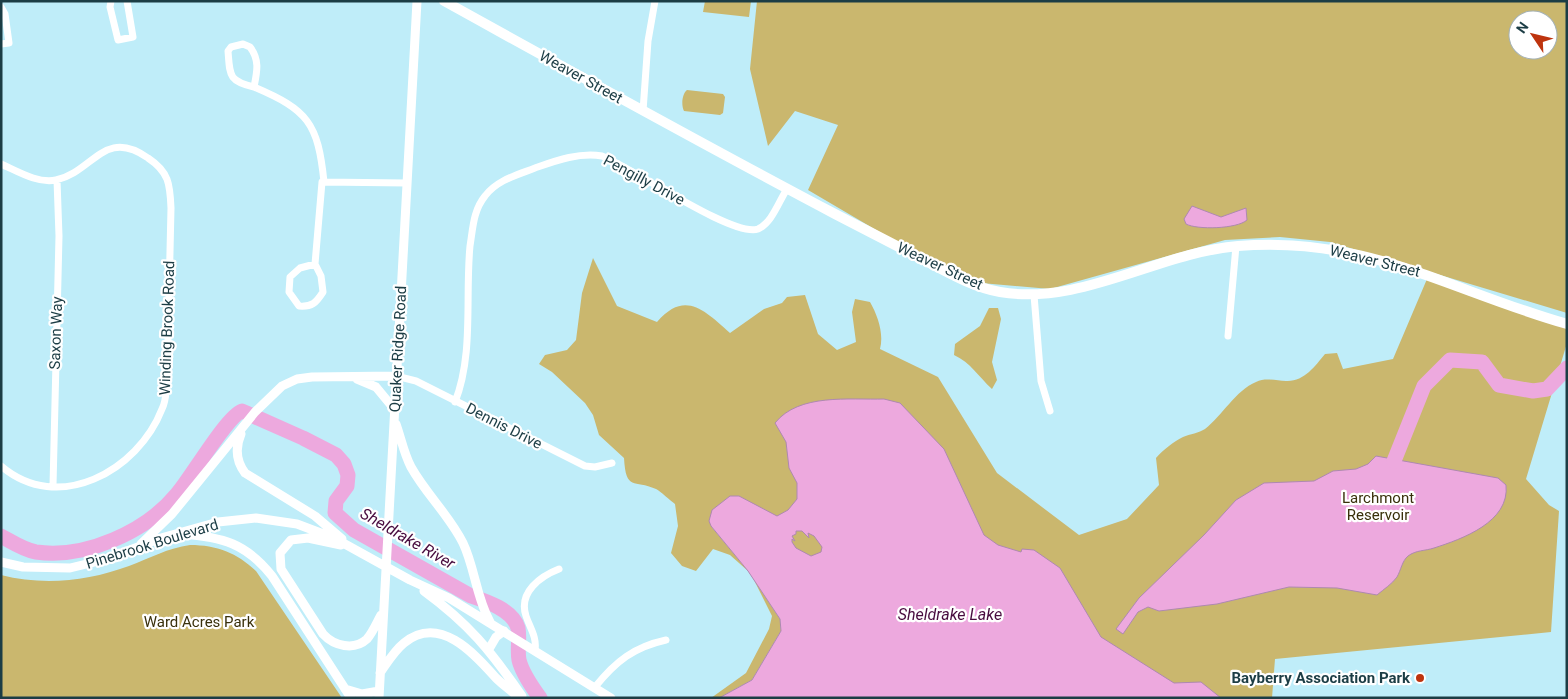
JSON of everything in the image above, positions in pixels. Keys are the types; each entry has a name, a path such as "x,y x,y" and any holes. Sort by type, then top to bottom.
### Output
{"main road":[{"name":"Weaver Street","path":"444,1 787,189 960,279 995,291 1034,295 1061,293 1164,261 1236,246 1305,245 1362,254 1426,273 1567,324"}],"street":[{"path":"111,1 110,7 118,40 133,37 127,1"},
{"name":"Quaker Ridge Road","path":"379,695 417,1"},
{"path":"643,111 648,41 655,1"},
{"path":"1,7 5,14 9,42 1,44"},
{"path":"254,87 258,66 254,52 250,46 243,44 230,47 228,51 231,78 241,84 281,98 310,124 321,150 324,182 319,212 315,264 323,282 323,292 316,303 308,307 299,306 289,292 290,277 300,268 315,264"},
{"name":"Winding Brook Road","path":"1,466 26,482 53,486 88,482 120,465 135,452 164,407 167,383 172,208 170,184 163,171 149,159 132,149 109,148 95,156 72,174 57,180"},
{"name":"Pengilly Drive","path":"455,402 464,373 469,261 474,215 485,196 504,180 552,162 581,156 602,156 727,222 752,229 767,222 787,189"},
{"path":"1,164 36,178 48,181 57,180"},
{"name":"Saxon Way","path":"53,486 59,236 57,180"},
{"path":"324,182 407,183"},
{"path":"1228,336 1236,246"},
{"path":"1034,295 1041,377 1050,411"},
{"path":"137,547 172,514 255,412 276,390 297,379 312,377 396,376"},
{"name":"Dennis Drive","path":"396,376 416,382 584,466 595,467 612,463"},
{"path":"354,378 376,387 394,414 412,467 459,535 475,577 482,608 490,623"},
{"path":"244,427 238,441 237,452 245,472 316,516 351,547"},
{"name":"Pinebrook Boulevard","path":"1,562 23,567 70,568 107,559 177,533 230,520 269,519 310,528 449,598 611,698"},
{"path":"177,533 221,539 241,548 258,560 272,576 351,698"},
{"path":"351,547 297,538 291,540 282,548 279,559 281,569 323,634 333,642 345,646 362,642 370,634 383,613"},
{"path":"536,650 535,638 524,612 526,598 539,578 559,569"},
{"name":"Pinebrook Boulevard","path":"410,580 463,621 489,650 524,698"},
{"path":"489,650 496,637 504,632"},
{"path":"380,674 403,644 423,634 437,633 468,649 519,698"},
{"path":"595,687 614,665 630,652 649,644 666,640"},
{"path":"345,688 362,694 379,695"}],"green space":[{"path":"705,1 751,1 749,17 703,12"},
{"path":"757,1 1567,1 1567,313 1330,242 1280,237 1225,240 1050,289 981,283 900,244 808,190 838,125 795,111 768,146 750,69"},
{"path":"687,90 723,94 725,97 723,113 720,115 684,111 682,100"},
{"name":"Larchmont Reservoir","path":"593,258 617,306 657,322 667,312 686,305 703,311 730,333 764,309 782,303 787,297 805,295 818,334 837,350 856,342 852,312 855,299 870,302 880,325 880,349 938,377 997,473 1079,535 1127,519 1159,485 1156,458 1168,446 1179,439 1205,429 1242,391 1256,382 1264,380 1292,381 1298,379 1309,372 1325,354 1337,353 1343,369 1393,359 1427,279 1567,327 1567,343 1526,479 1549,505 1559,511 1551,632 1275,659 1272,698 753,698 789,637 775,560 711,526 748,571 730,555 713,549 696,571 682,566 671,553 678,526 675,504 656,489 632,483 629,480 624,458 599,435 593,415 585,403 552,372 539,364 545,355 567,350 576,340 582,293"},
{"path":"989,308 998,308 1001,319 992,362 997,380 992,389 970,366 954,355 955,344 980,326"},
{"name":"Ward Acres Park","path":"190,545 218,548 226,551 241,559 256,571 342,698 1,698 1,575 50,581 82,578 113,571 167,551"},
{"path":"754,580 780,619 781,631 752,680 719,698 711,698 746,673 769,629 772,616"}],"water":[{"path":"1192,206 1221,217 1246,208 1247,220 1226,227 1207,228 1191,226 1186,224 1184,219"},
{"name":"Sheldrake Lake","path":"884,399 900,403 944,449 984,535 998,545 1021,552 1022,549 1034,550 1060,568 1101,637 1174,683 1201,682 1221,698 719,698 752,680 781,631 780,619 748,571 711,526 709,521 712,510 730,496 739,496 777,516 788,510 797,499 797,483 789,468 786,442 775,423 785,413 811,402 825,400","holes":["796,531 802,531 809,538 808,533 814,536 822,547 821,552 811,556 796,548 792,542 792,539 795,541 792,536 796,534"]},
{"path":"1376,456 1498,478 1506,485 1505,498 1500,509 1482,527 1458,540 1408,556 1404,560 1395,580 1377,595 1337,588 1289,587 1217,604 1159,611 1148,607 1138,612 1123,634 1116,629 1139,598 1204,535 1236,500 1264,483 1314,481 1333,471 1356,469 1368,464"}],"waterway":[{"name":"Sheldrake River","path":"1394,461 1424,386 1450,360 1482,362 1499,385 1533,391 1547,389 1567,368"},
{"name":"Sheldrake River","path":"1,536 18,546 32,551 55,553 94,547 132,531 164,508 177,494 227,424 235,415 242,411 336,455 344,464 348,475 347,486 336,501 335,513 354,530 471,596 498,607 511,616 518,628 518,656 520,665 540,698"}],"place":[{"name":"Bayberry Association Park","path":"1420,678"}]}
